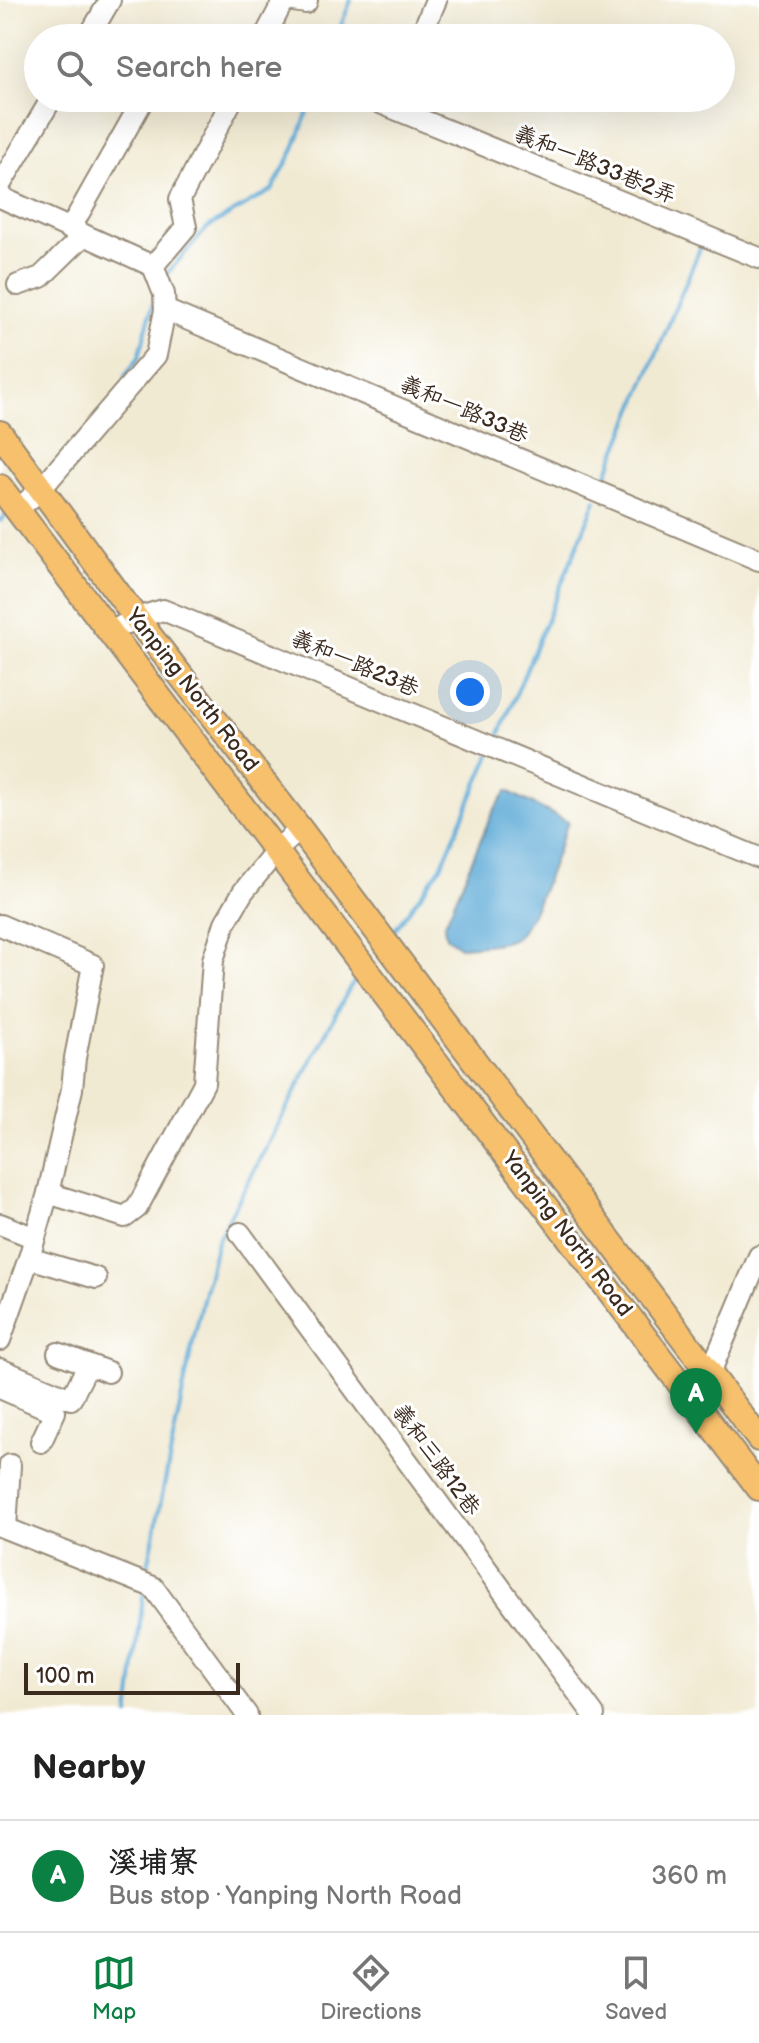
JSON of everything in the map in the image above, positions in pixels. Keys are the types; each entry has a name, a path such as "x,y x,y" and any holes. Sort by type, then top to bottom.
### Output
{"main road":[{"name":"Yanping North Road","path":"0,433 136,618 300,829 759,1439"},
{"name":"Yanping North Road","path":"0,488 759,1488"}],"street":[{"path":"96,24 110,0"},
{"path":"272,24 286,0 306,3 307,0"},
{"path":"426,24 436,0"},
{"path":"2,198 45,112"},
{"path":"18,285 41,277 77,232 137,112"},
{"path":"17,510 40,490 156,355 160,287 186,227 180,199 226,112"},
{"name":"義和一路33巷2弄","path":"413,112 759,258"},
{"name":"義和一路33巷","path":"2,198 77,232 160,287 759,560"},
{"path":"0,488 22,465"},
{"name":"義和一路23巷","path":"111,632 136,618 163,610 759,858"},
{"path":"48,1193 125,1217 137,1208 204,1083 213,960 225,923 243,892 277,850 300,829"},
{"path":"0,925 93,965 72,1089 48,1193 0,1340"},
{"path":"0,1224 32,1248 96,1278"},
{"name":"義和三路12巷","path":"240,1233 594,1715"},
{"path":"686,1392 710,1373 759,1256"},
{"path":"0,1369 71,1399 98,1368 58,1353"},
{"path":"0,1388 55,1412 41,1442"},
{"path":"10,1465 3,1527 153,1587 247,1715"}],"water":[{"path":"507,791 568,822 545,883 523,929 516,937 504,942 460,947 446,937 444,926 492,813"}],"waterway":[{"path":"342,24 351,0"},
{"path":"164,277 208,227 272,190 293,151 308,112"},
{"path":"601,488 703,241"},
{"path":"125,376 139,357 156,292"},
{"path":"496,743 596,500"},
{"path":"0,521 7,513"},
{"path":"391,935 441,867 490,755"},
{"path":"146,1576 192,1346 217,1241 350,987 359,977"},
{"path":"129,1715 144,1589"}],"place":[{"name":"溪埔寮","path":"696,1434"}]}
